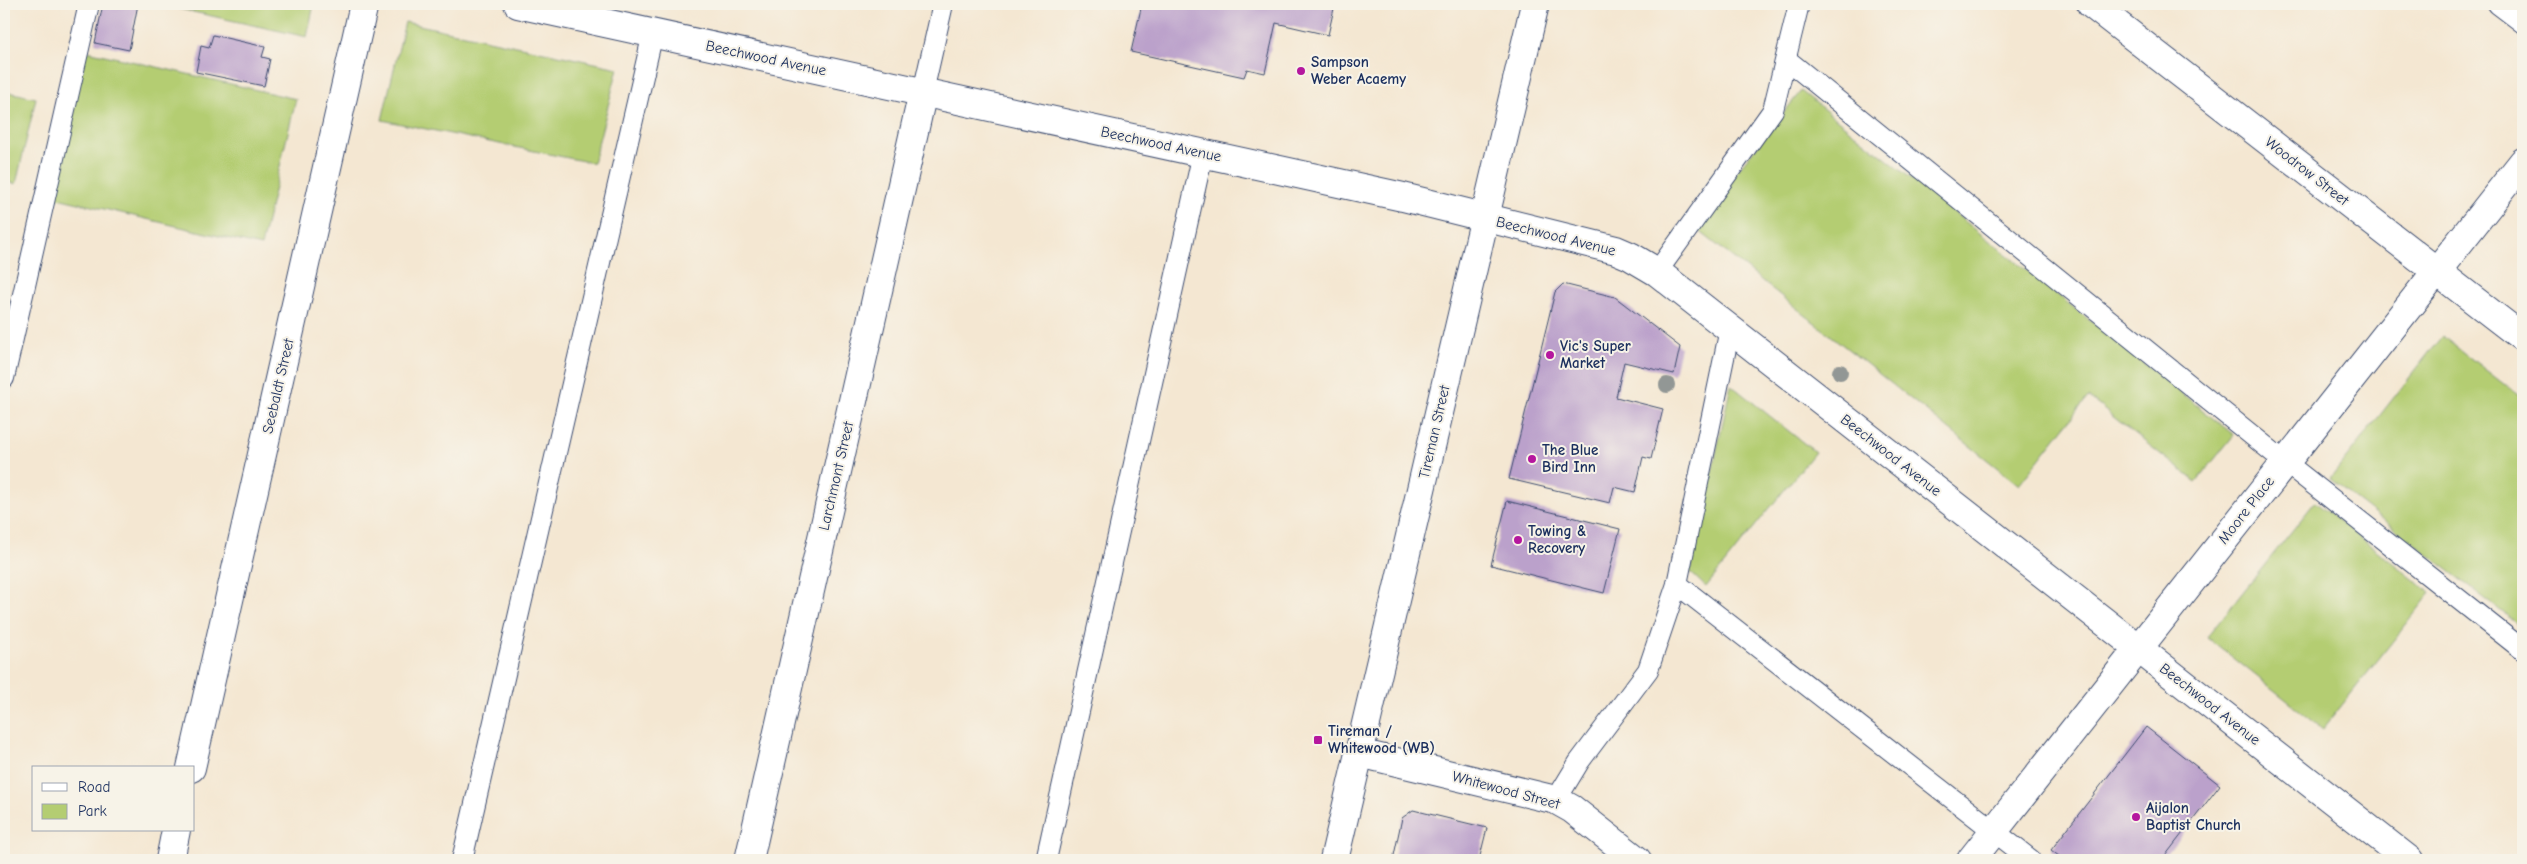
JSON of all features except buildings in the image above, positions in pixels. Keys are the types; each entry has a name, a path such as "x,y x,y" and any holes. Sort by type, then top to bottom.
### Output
{"street":[{"name":"Seebaldt Street","path":"191,766 364,4"},
{"name":"Beechwood Avenue","path":"518,4 1403,197 1616,250 1630,256 1657,272 2409,860"},
{"name":"Tireman Street","path":"1334,860 1535,4"},
{"name":"Woodrow Street","path":"2091,4 2523,338"},
{"name":"Larchmont Street","path":"748,860 922,92"},
{"name":"Moore Place","path":"1971,860 2523,162"},
{"name":"Whitewood Street","path":"1359,753 1556,800 1572,809 1633,859"},
{"path":"170,860 176,832"}],"lane":[{"path":"4,378 89,4"},
{"path":"922,92 943,4"},
{"path":"1657,272 1773,110 1798,4"},
{"path":"2498,4 2523,23"},
{"path":"462,860 653,33"},
{"path":"1786,59 2285,462 2523,650"},
{"path":"1046,860 1203,153"},
{"path":"1556,800 1579,762 1648,670 1677,584 1730,329"},
{"path":"1677,584 2031,860"}],"green space":[{"path":"157,4 314,4 307,37"},
{"path":"405,22 618,68 593,163 382,120"},
{"path":"83,50 296,99 261,246 49,196"},
{"path":"4,91 36,98 16,184 4,181"},
{"path":"1801,91 2234,435 2196,482 2088,397 2019,485 1693,226"},
{"path":"2442,336 2523,399 2523,628 2330,479"},
{"path":"1731,385 1815,452 1706,587 1690,572"},
{"path":"2315,502 2431,593 2323,729 2207,637"}],"place":[{"name":"Sampson Weber Acaemy","path":"1301,71"},
{"name":"Vic's Super Market","path":"1550,355"},
{"name":"The Blue Bird Inn","path":"1532,459"},
{"name":"Towing & Recovery","path":"1518,540"},
{"name":"Tireman / Whitewood (WB)","path":"1318,740"},
{"name":"Aijalon Baptist Church","path":"2136,817"}]}
